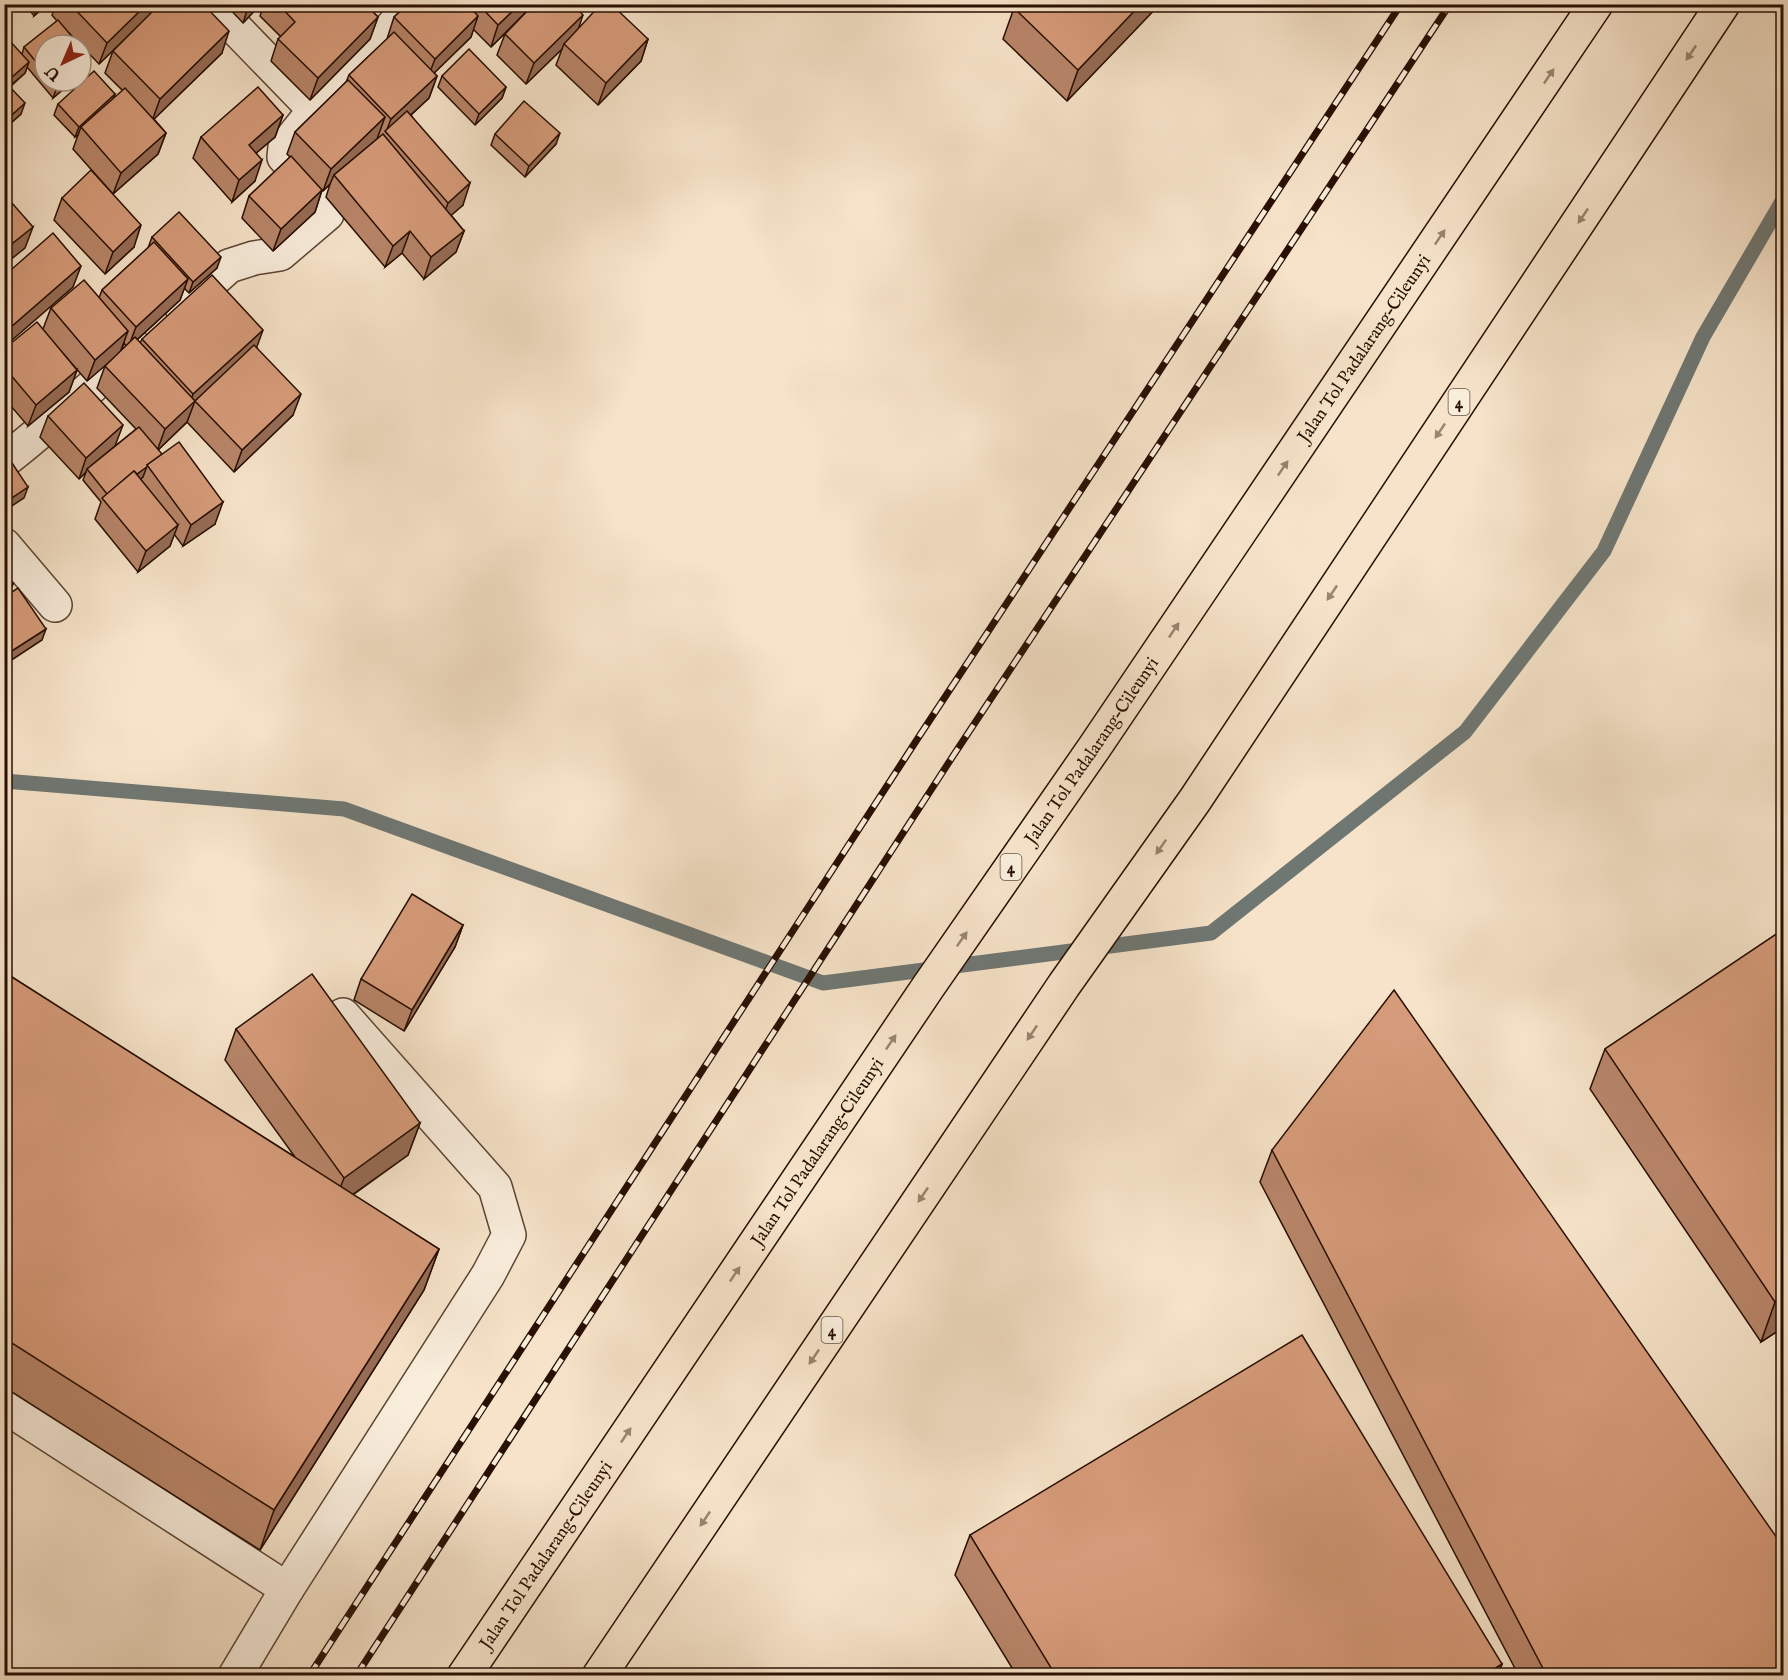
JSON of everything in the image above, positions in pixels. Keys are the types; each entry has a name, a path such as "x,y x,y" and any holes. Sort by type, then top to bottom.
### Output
{"highway":[{"name":"Jalan Tol Padalarang–Cileunyi","path":"464,1676 928,987 1094,748 1596,4"},
{"name":"4","path":"599,1676 1064,985 1195,800 1723,4"}],"street":[{"path":"212,4 305,100 316,108"},
{"path":"4,461 44,431 86,391 229,266 254,258 280,254 327,214 318,193 284,157 285,147 316,108 329,103 411,4"},
{"path":"4,545 55,605"},
{"path":"235,1676 287,1589 488,1275 509,1235 495,1187 343,1015"},
{"path":"4,1406 287,1589"}],"building":[{"path":"70,4 147,4 107,43"},
{"path":"160,4 203,4 229,31 160,99 113,51"},
{"path":"278,4 365,4 378,17 318,78 278,39 295,22"},
{"path":"408,4 467,4 478,16 435,59 394,17"},
{"path":"478,4 520,4 498,25"},
{"path":"534,4 573,4 583,15 534,63 505,34"},
{"path":"601,4 611,4 648,39 606,83 564,44"},
{"path":"1018,4 1141,4 1078,70 1014,8"},
{"path":"58,20 69,33 42,33"},
{"path":"394,32 437,76 391,119 349,75"},
{"path":"9,40 29,62 4,84 4,45"},
{"path":"33,40 33,58 24,47"},
{"path":"469,49 506,87 479,114 442,76"},
{"path":"93,72 115,94 79,127 58,104 70,93 93,93"},
{"path":"348,80 385,117 331,169 295,132"},
{"path":"8,85 25,103 4,122 4,89"},
{"path":"258,87 283,115 249,145 262,160 239,180 201,137"},
{"path":"125,88 166,133 121,173 81,127"},
{"path":"524,101 560,133 529,166 495,134"},
{"path":"407,111 470,183 448,203 385,131"},
{"path":"383,134 464,231 431,257 410,231 393,246 334,175"},
{"path":"291,156 322,190 281,229 249,196"},
{"path":"91,170 141,225 113,252 62,198"},
{"path":"4,194 33,227 4,250"},
{"path":"179,212 221,257 193,282 152,237"},
{"path":"53,233 81,266 4,333 4,276"},
{"path":"154,242 188,279 136,327 102,290"},
{"path":"212,275 263,330 193,394 142,339"},
{"path":"84,280 128,331 95,360 51,308"},
{"path":"37,322 77,370 36,405 4,367 4,349"},
{"path":"135,337 195,401 165,429 105,366"},
{"path":"254,345 301,394 242,450 195,401"},
{"path":"84,383 123,425 86,458 48,416"},
{"path":"139,427 162,454 137,474 134,471 107,494 87,469"},
{"path":"179,442 223,502 191,525 147,465"},
{"path":"12,463 28,487 4,503 4,468"},
{"path":"134,471 178,525 146,551 102,498"},
{"path":"4,571 13,584 4,590"},
{"path":"18,588 46,629 4,656 4,597"},
{"path":"412,894 463,925 412,1010 361,979"},
{"path":"1784,929 1784,1297 1775,1302 1605,1049"},
{"path":"4,972 439,1249 274,1510 4,1338"},
{"path":"312,974 420,1123 344,1178 236,1029"},
{"path":"1394,990 1784,1548 1784,1676 1547,1676 1272,1150"},
{"path":"1302,1335 1502,1664 1483,1676 1056,1676 970,1535"}],"waterway":[{"path":"4,781 344,809 823,983 1211,933 1465,732 1604,551 1703,337 1784,198"}],"railway":[{"path":"309,1676 920,735 1401,4"},
{"path":"356,1676 953,756 1450,4"}]}
